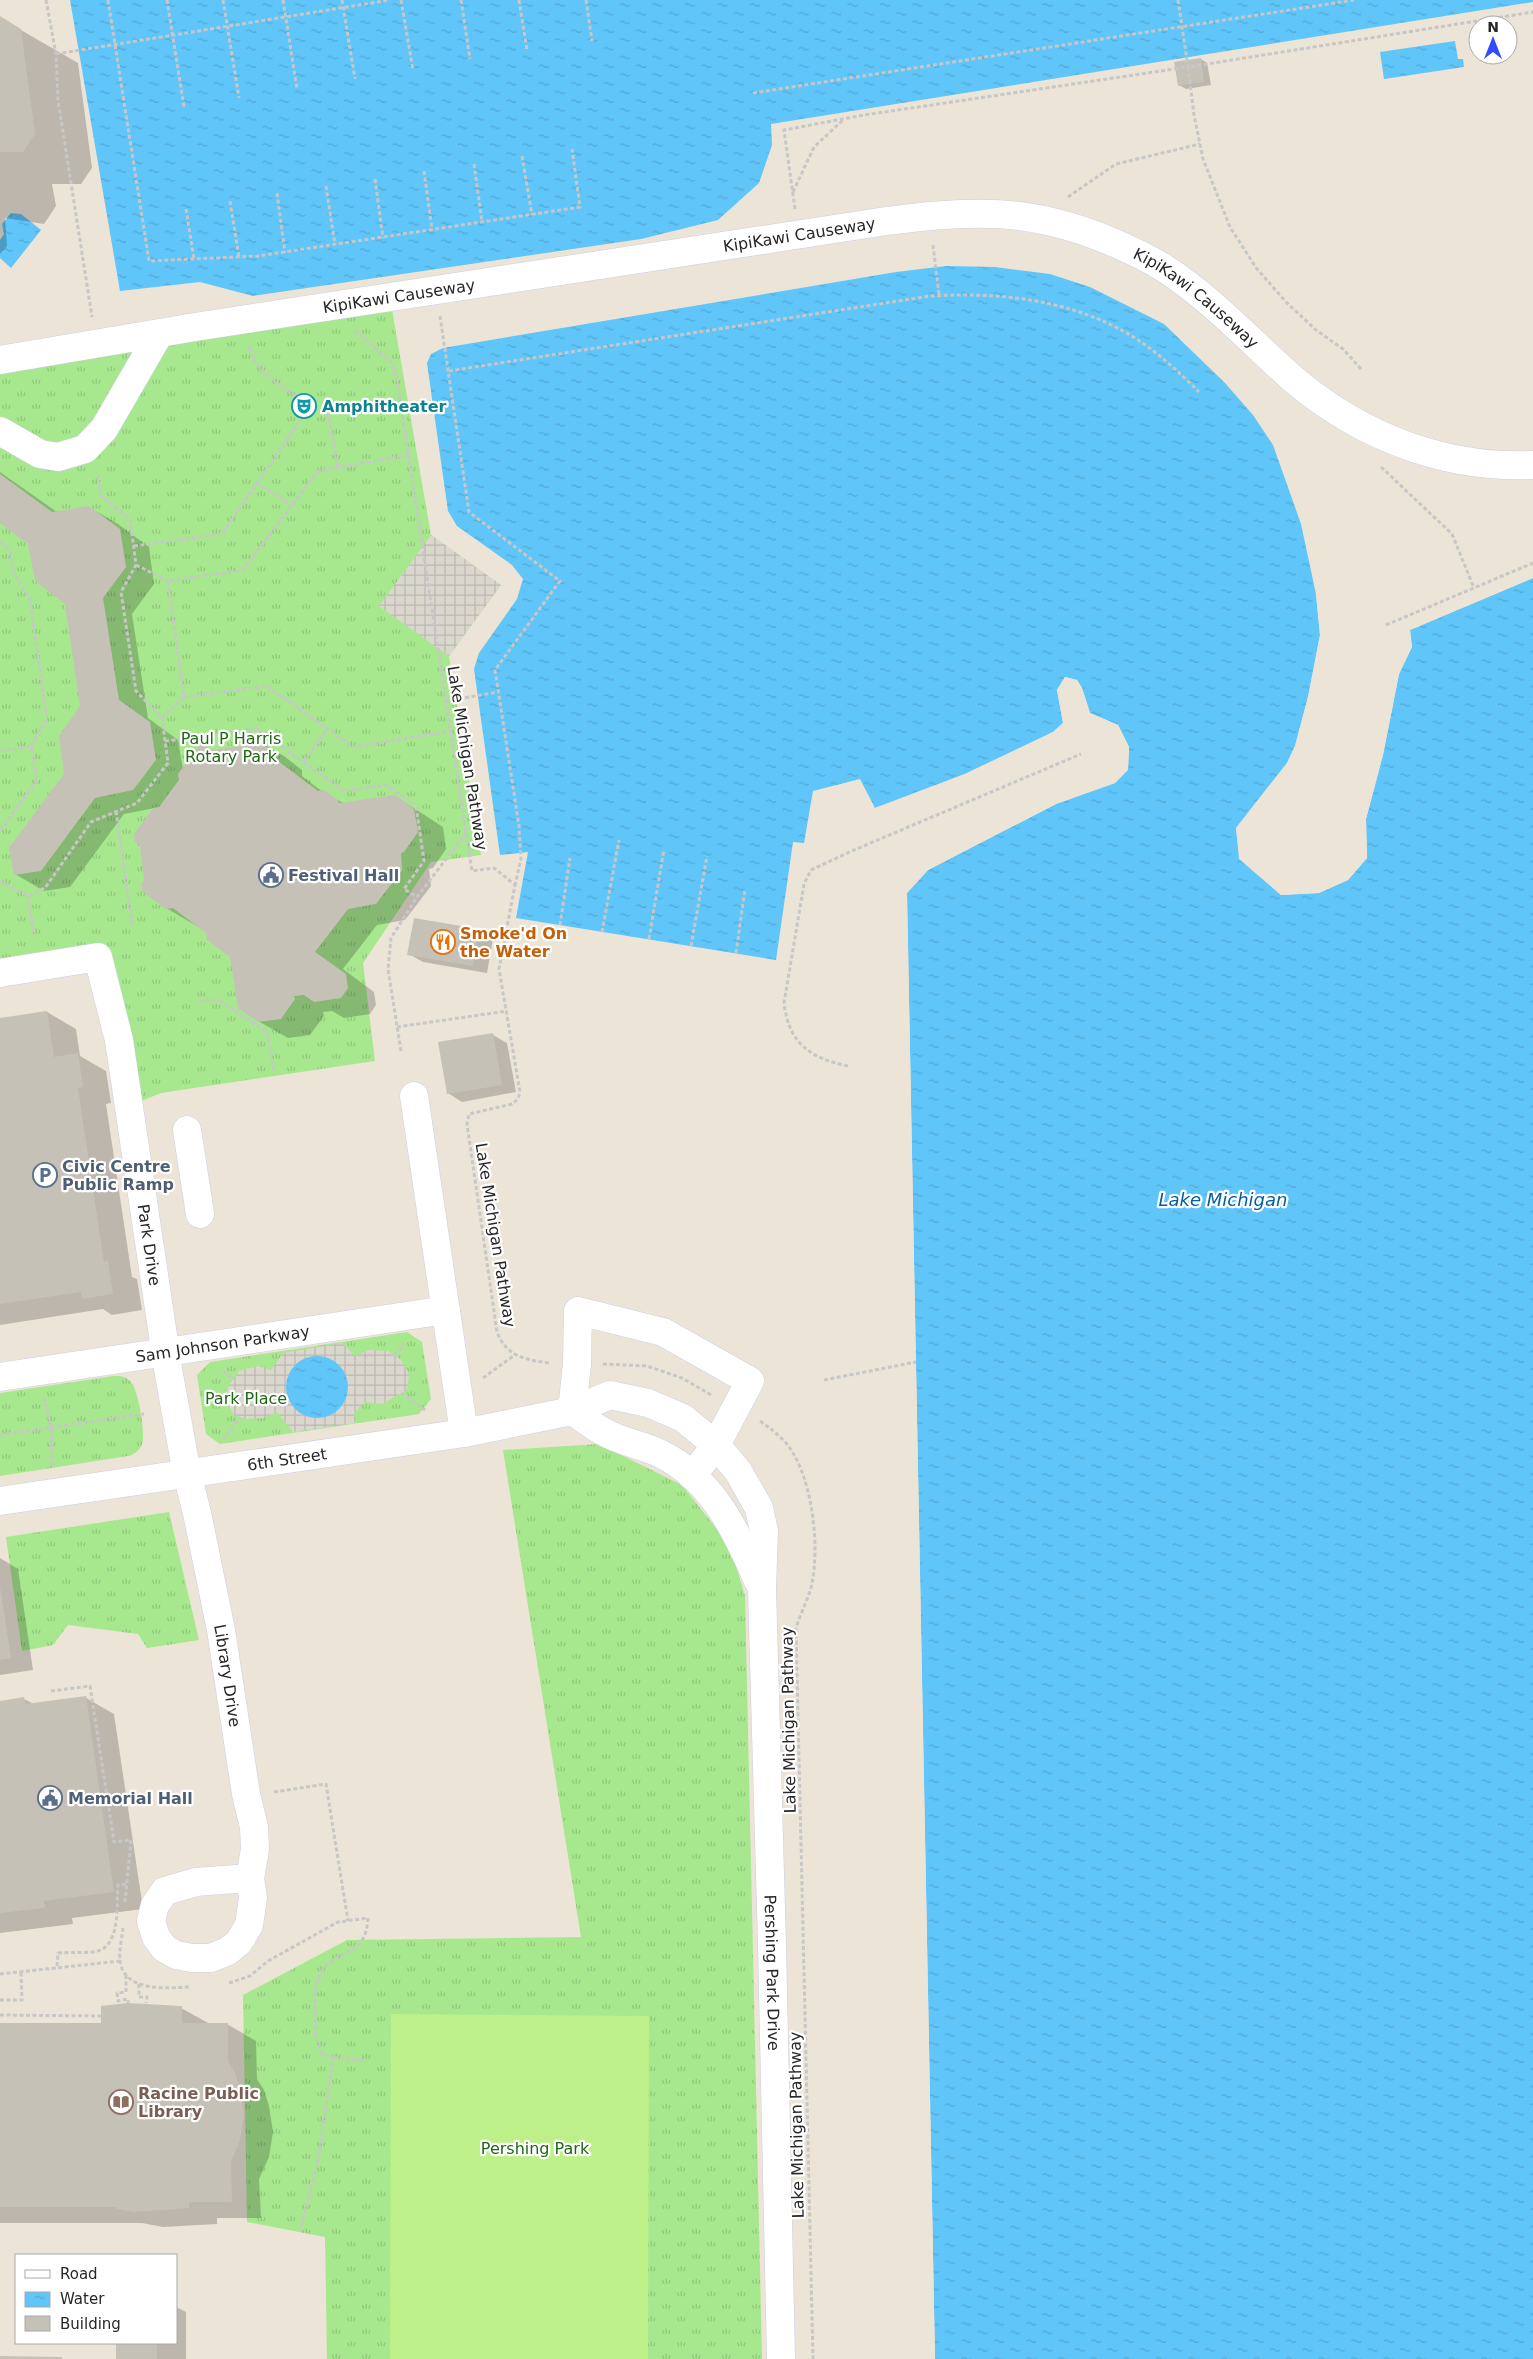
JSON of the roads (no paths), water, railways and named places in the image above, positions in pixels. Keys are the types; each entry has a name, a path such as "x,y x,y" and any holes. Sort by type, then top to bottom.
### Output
{"street":[{"name":"KipiKawi Causeway","path":"0,360 880,222 968,213 1024,216 1056,222 1090,233 1163,267 1191,287 1234,323 1313,394 1376,434 1435,456 1519,466 1533,465"},
{"path":"0,431 40,454 58,457 85,449 104,429 159,334"},
{"name":"Park Drive","path":"0,972 98,957 119,1040 165,1353 187,1474"},
{"path":"414,1096 464,1433"},
{"path":"187,1130 200,1214"},
{"name":"Sam Johnson Parkway","path":"0,1377 446,1310"},
{"path":"578,1311 663,1332 750,1381 716,1445 692,1476 662,1455 605,1433 572,1411 577,1364 578,1311"},
{"name":"6th Street","path":"0,1501 464,1433 572,1411 610,1394 648,1403 683,1418 716,1445"},
{"name":"Pershing Park Drive","path":"716,1445 738,1471 759,1508 764,1531 762,1589 781,2359"},
{"name":"Library Drive","path":"187,1474 221,1630 246,1794 254,1827 255,1849 250,1878"},
{"name":"Pershing Park Drive","path":"692,1476 722,1508 740,1538 762,1589"}],"water":[{"path":"70,0 1533,0 1533,2 771,124 772,145 759,183 718,220 641,239 253,296 200,282 120,291"},
{"path":"1455,41 1458,59 1463,59 1464,67 1384,79 1380,52"},
{"path":"11,213 21,214 41,230 11,268 0,258 0,240 4,234 2,224"},
{"name":"Lake Michigan","path":"946,266 995,267 1050,274 1090,287 1164,324 1225,383 1253,415 1273,445 1301,524 1316,594 1320,635 1308,697 1295,746 1287,763 1236,828 1240,859 1281,895 1319,893 1348,880 1367,858 1366,819 1383,755 1399,674 1412,647 1410,630 1533,578 1533,2359 935,2359 907,893 928,870 1056,804 1115,783 1128,769 1129,747 1118,725 1090,713 1082,688 1077,680 1065,677 1057,690 1063,723 1053,732 965,774 875,808 860,779 813,791 804,843 793,842 776,960 516,918 528,852 500,855 474,669 479,653 517,599 523,579 512,565 457,526 448,511 427,363 431,354 443,348 896,272"},
{"path":"317,1356 329,1359 339,1365 345,1375 348,1387 345,1399 339,1409 329,1415 317,1418 305,1415 295,1409 289,1399 286,1387 289,1375 295,1365 305,1359"}],"place":[{"name":"Amphitheater","path":"304,406"},
{"name":"Festival Hall","path":"271,875"},
{"name":"Smoke'd On the Water","path":"443,942"},
{"name":"Civic Centre Public Ramp","path":"45,1175"},
{"name":"Memorial Hall","path":"50,1798"},
{"name":"Racine Public Library","path":"121,2102"}],"park label":[{"name":"Paul P Harris Rotary Park","path":"231,747"},
{"name":"Park Place","path":"246,1398"},
{"name":"Pershing Park","path":"535,2148"}]}
